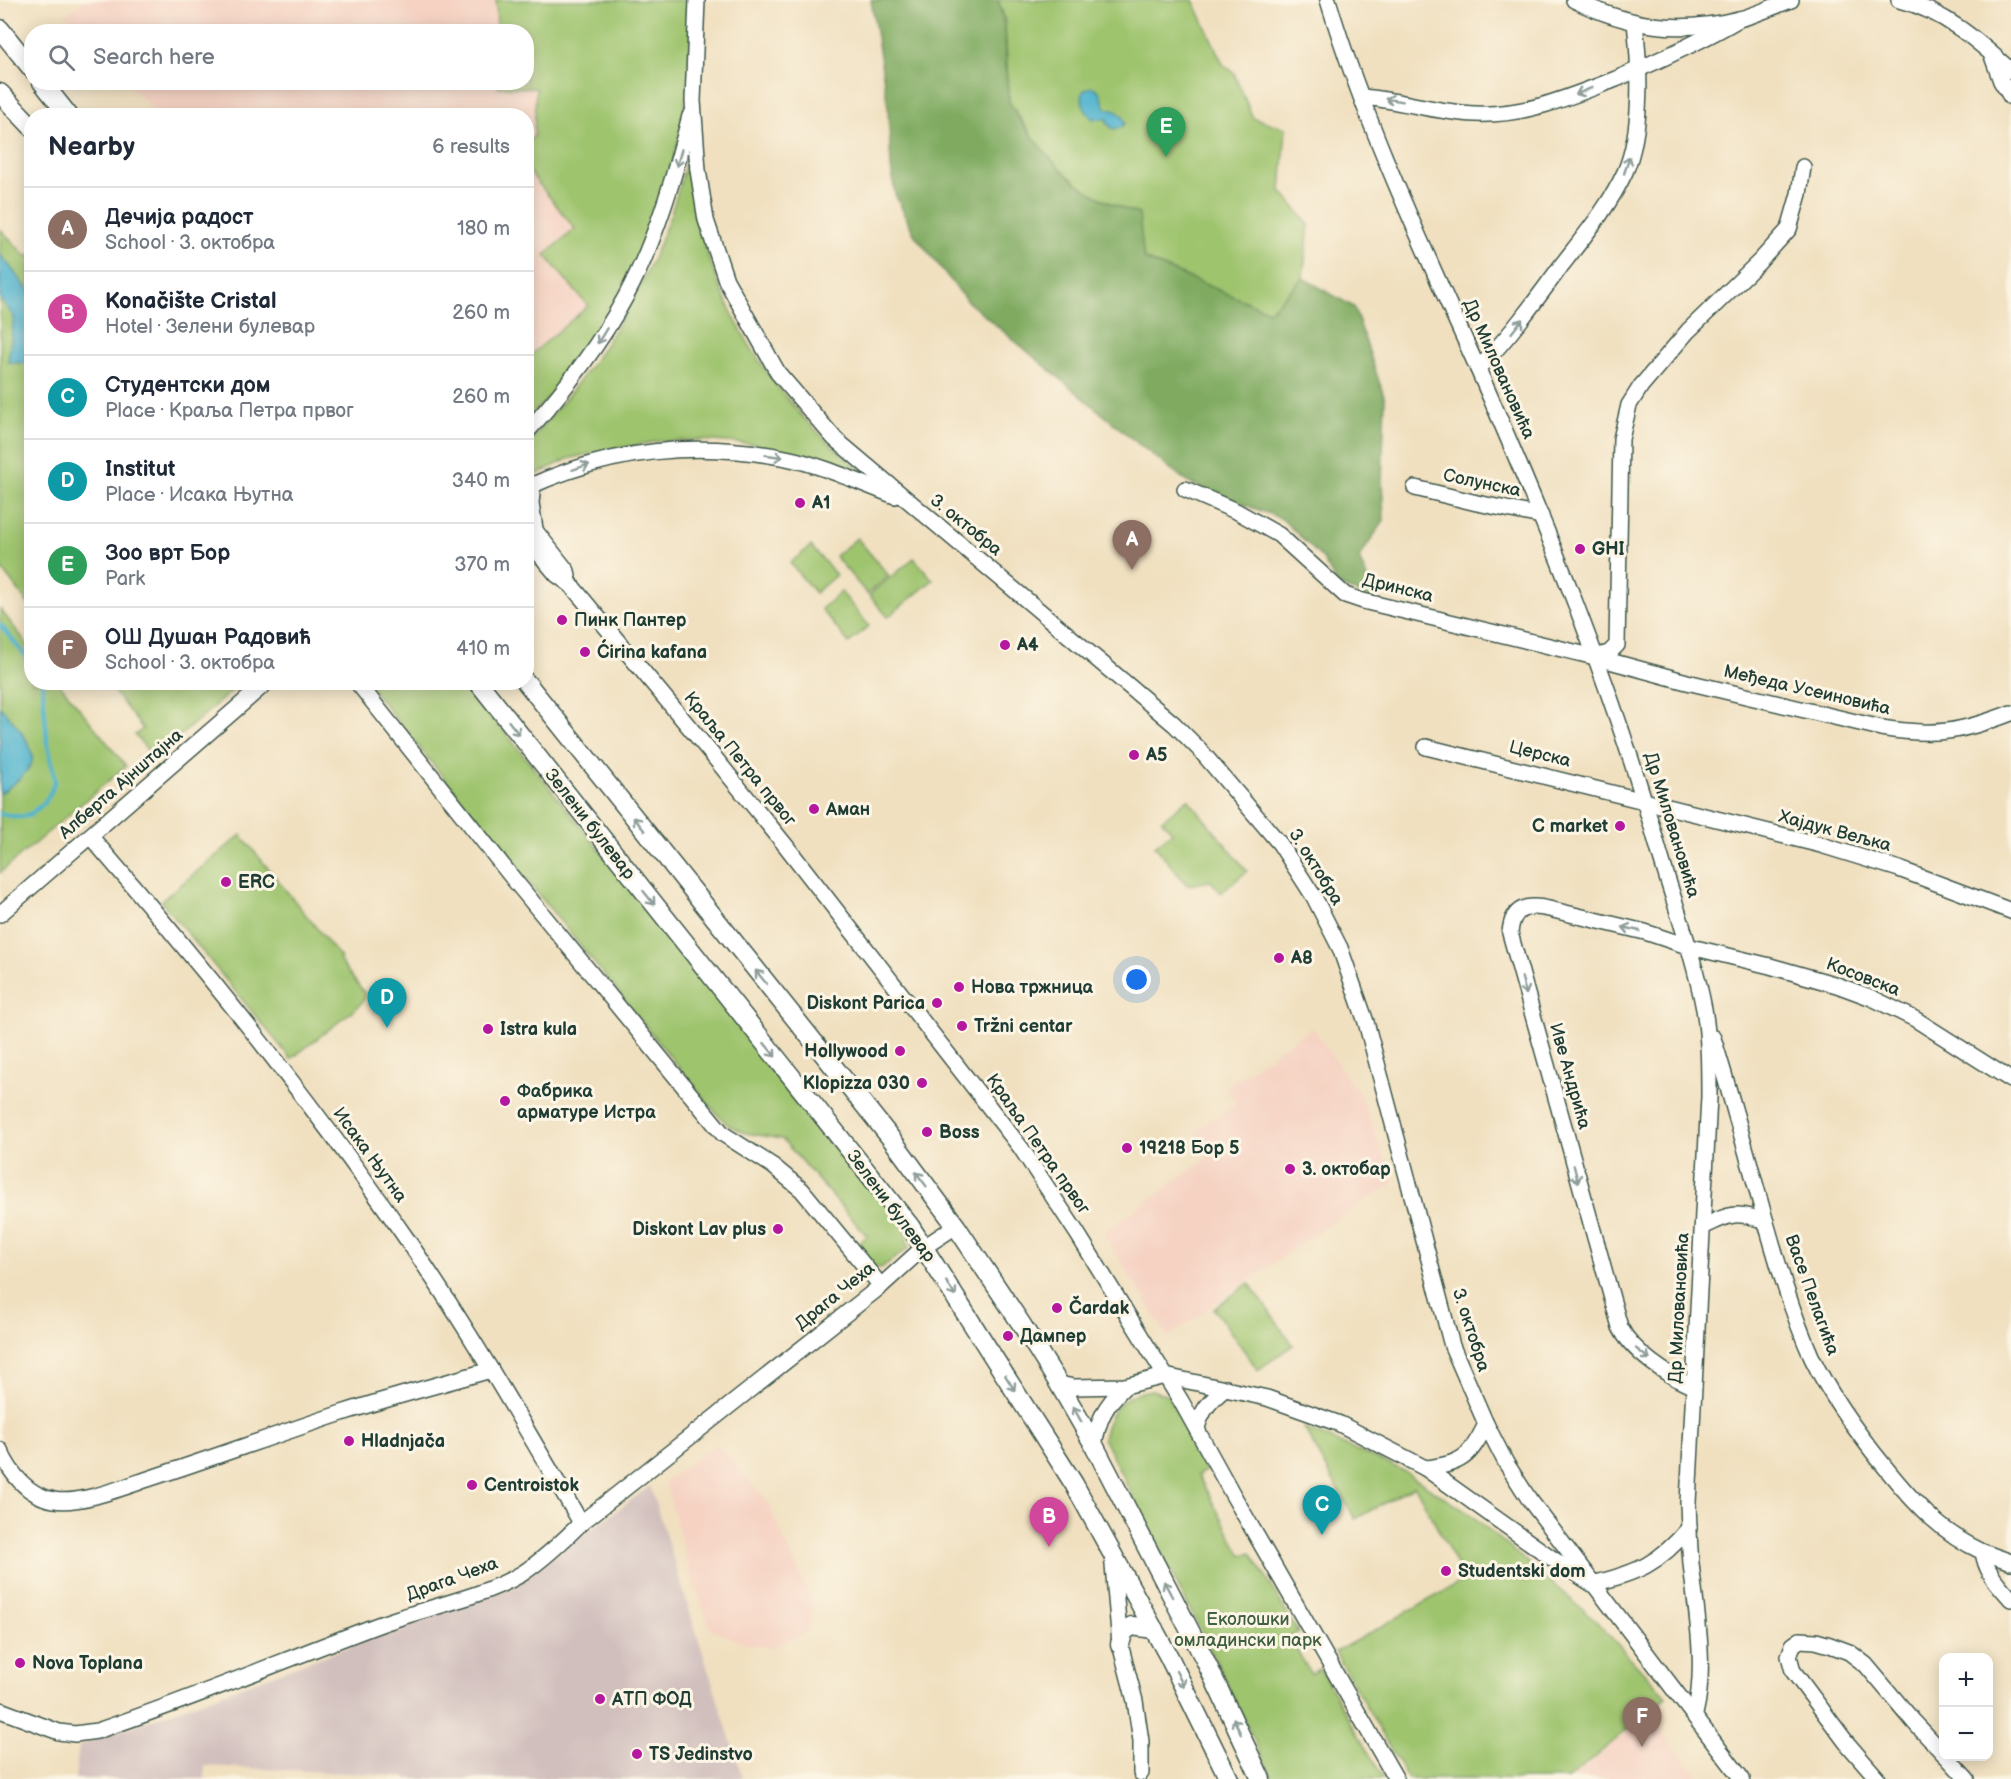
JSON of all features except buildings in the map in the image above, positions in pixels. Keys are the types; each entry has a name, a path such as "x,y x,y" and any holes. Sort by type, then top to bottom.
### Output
{"street":[{"path":"534,424 592,351 625,297 645,255 680,155 693,101 697,0"},
{"name":"Др Миловановића","path":"1328,0 1362,97 1541,516 1595,657 1645,802 1704,1009 1708,1047 1709,1097 1689,1481 1689,1528 1700,1655 1700,1696 1695,1714"},
{"path":"1574,0 1606,14 1635,22 1689,28 1739,19"},
{"path":"1362,97 1390,99 1473,114 1509,114 1533,109 1638,69 1692,45 1739,19 1791,0"},
{"path":"1899,0 1937,14 1970,35 2011,71"},
{"path":"1478,369 1519,324 1600,216 1626,170 1632,150 1639,103 1635,22"},
{"path":"0,29 24,59"},
{"path":"1991,53 2001,81 2011,97"},
{"path":"48,90 63,108"},
{"path":"0,93 24,119"},
{"name":"3. октобра","path":"693,101 698,170 706,220 726,280 778,373 834,439 1174,724 1252,810 1280,844 1298,871 1340,948 1366,1022 1452,1346 1486,1424 1506,1463 1529,1499 1592,1584 1695,1714 1742,1779"},
{"path":"1595,657 1609,653 1617,645 1622,439 1629,405 1641,386 1688,331 1784,236 1795,211 1803,167"},
{"path":"534,484 603,460 639,452 732,451 788,458 905,500"},
{"name":"Солунска","path":"1415,488 1541,516"},
{"name":"Дринска","path":"1185,489 1238,512 1279,535 1345,595 1595,657"},
{"name":"Краља Петра првог","path":"534,534 567,571 570,585 717,760 1010,1132 1077,1233 1197,1428 1396,1779"},
{"name":"Међеда Усеиновића","path":"1595,657 1729,693 1906,732 1958,731 2011,712"},
{"name":"Алберта Ајнштајна","path":"0,914 258,690"},
{"path":"363,690 515,881 723,1134 773,1166 802,1190 881,1286"},
{"name":"Зелени булевар","path":"484,690 901,1214 924,1247 1074,1484 1111,1548 1229,1779"},
{"name":"Зелени булевар","path":"532,690 893,1141 956,1226 1059,1384 1094,1445 1205,1660 1261,1779"},
{"name":"Церска","path":"1426,747 1645,802"},
{"name":"Хајдук Вељка","path":"1645,802 1821,845 1899,868 2011,911"},
{"name":"Исака Њутна","path":"90,836 160,918 292,1082 407,1239 491,1370 581,1523"},
{"name":"Иве Андрића","path":"1687,946 1645,932 1535,906 1525,907 1517,912 1510,933 1620,1327 1629,1342 1644,1356 1678,1380 1694,1387"},
{"name":"Косовска","path":"1687,946 1837,985 1872,998 1915,1019 2011,1080"},
{"name":"Васе Пелагића","path":"1704,1009 1727,1082 1777,1264 1813,1359 1838,1403 1911,1499 1944,1530 1961,1542 2011,1562"},
{"path":"1702,1227 1731,1214 1751,1216 1766,1222"},
{"name":"Драга Чеха","path":"0,1710 58,1732 75,1734 97,1731 245,1677 380,1624 487,1590 521,1574 554,1550 581,1523 881,1286 924,1247 956,1226"},
{"path":"0,1450 6,1462 27,1488 40,1496 55,1500 77,1499 123,1487 341,1414 491,1370"},
{"path":"1059,1384 1074,1388 1125,1386 1165,1376 1267,1398 1340,1425 1425,1468 1592,1584 1641,1569 1676,1544 1689,1528"},
{"path":"1094,1445 1101,1417 1110,1401 1125,1386"},
{"path":"1197,1428 1207,1405 1226,1388"},
{"path":"1425,1468 1443,1466 1471,1452 1486,1424"},
{"path":"1111,1548 1120,1644 1135,1701 1141,1741 1141,1773"},
{"path":"1983,1552 1984,1563 1991,1577 2011,1599"},
{"path":"1120,1644 1124,1631 1132,1626 1154,1629"},
{"path":"1878,1779 1846,1742 1793,1671 1788,1656 1793,1645 1800,1640 1816,1641 1849,1652 1866,1665 1939,1749"},
{"path":"1950,1761 1967,1779"}],"shaded area":[{"path":"85,0 495,0 496,24 73,24 65,15"},
{"path":"536,88 534,136 534,108 151,108 134,90 534,90"},
{"path":"534,180 575,229 545,255 588,306 534,350"},
{"name":"3. октобар","path":"1312,1027 1361,1097 1394,1183 1326,1226 1168,1337 1103,1233 1211,1155 1194,1132 1237,1103 1225,1087"},
{"path":"716,1444 766,1499 813,1605 808,1632 771,1648 742,1643 711,1629 692,1580 665,1482"},
{"path":"650,1486 743,1779 407,1779 405,1776 205,1766 205,1779 75,1779 79,1746 506,1589"},
{"path":"1648,1715 1701,1779 1571,1779"}],"green space":[{"path":"496,0 696,0 683,116 675,154 652,224 637,261 599,331 553,393 534,411 534,352 588,306 545,255 575,229 534,178 536,88 534,88 534,24 497,24"},
{"path":"871,0 998,0 1004,26 1007,87 1012,108 1040,147 1076,183 1104,200 1139,214 1144,259 1269,311 1303,278 1354,307 1385,399 1382,482 1384,520 1359,558 1377,602 1337,584 1322,558 1282,519 1189,483 1136,442 967,301 914,234 895,194 891,167 888,107"},
{"path":"998,0 1193,0 1223,64 1234,73 1253,118 1286,128 1281,191 1309,225 1303,278 1269,312 1144,259 1113,205 1091,194 1060,170 1038,144 1009,102 1005,20"},
{"path":"688,154 699,225 723,294 739,326 757,357 801,415 868,477 782,450 753,444 699,440 659,441 584,455 568,459 534,476 534,436 589,368 625,313 655,255 679,189"},
{"path":"0,229 24,254 24,598 0,567"},
{"path":"857,538 889,576 867,594 835,556"},
{"path":"811,546 836,575 815,593 790,563"},
{"path":"914,558 933,580 888,617 869,595"},
{"path":"841,592 869,626 849,643 821,609"},
{"path":"0,609 24,640 24,690 65,690 126,766 0,873"},
{"path":"112,690 233,690 154,758 135,735 143,729"},
{"path":"373,690 471,690 897,1217 905,1231 909,1248 881,1268 869,1263 859,1243 867,1236 782,1139 745,1133 728,1125"},
{"path":"1188,799 1247,871 1221,893 1211,881 1187,885 1155,846 1172,832 1162,820"},
{"path":"241,835 341,958 339,960 365,994 359,1006 291,1059 161,901"},
{"path":"1249,1283 1293,1345 1258,1370 1214,1309"},
{"name":"Еколошки омладински парк","path":"1152,1390 1168,1396 1207,1470 1198,1475 1242,1556 1251,1552 1298,1632 1289,1637 1311,1674 1320,1669 1384,1779 1273,1779 1103,1438 1109,1419 1118,1405 1132,1395"},
{"path":"1304,1428 1400,1469 1470,1514 1593,1618 1667,1697 1568,1779 1408,1779 1335,1652 1465,1580 1415,1486 1355,1519"}],"water":[{"path":"1091,87 1100,92 1107,109 1121,114 1125,123 1122,127 1113,129 1107,123 1107,119 1093,119 1087,113 1083,103 1083,91"},
{"path":"0,254 24,284 24,363 8,362 14,317 0,298"},
{"path":"0,707 22,734 31,750 32,758 25,773 0,794"}],"waterway":[{"path":"0,625 24,654"},
{"path":"0,814 21,817 31,814 44,803 51,792 55,780 47,740 43,690"}],"place":[{"name":"Зоо врт Бор","path":"1166,157"},
{"name":"A1","path":"800,503"},
{"name":"GHI","path":"1580,549"},
{"name":"Дечија радост","path":"1132,570"},
{"name":"Пинк Пантер","path":"562,620"},
{"name":"A4","path":"1005,645"},
{"name":"Ćirina kafana","path":"585,652"},
{"name":"A5","path":"1134,755"},
{"name":"Аман","path":"814,809"},
{"name":"C market","path":"1620,826"},
{"name":"ERC","path":"226,882"},
{"name":"A8","path":"1279,958"},
{"name":"Нова тржница","path":"959,987"},
{"name":"Diskont Parica","path":"937,1003"},
{"name":"Tržni centar","path":"962,1026"},
{"name":"Institut","path":"387,1028"},
{"name":"Istra kula","path":"488,1029"},
{"name":"Hollywood","path":"900,1051"},
{"name":"Klopizza 030","path":"922,1083"},
{"name":"Фабрика арматуре Истра","path":"505,1101"},
{"name":"Boss","path":"927,1132"},
{"name":"19218 Бор 5","path":"1127,1148"},
{"name":"3. октобар","path":"1290,1169"},
{"name":"Diskont Lav plus","path":"778,1229"},
{"name":"Čardak","path":"1057,1308"},
{"name":"Дампер","path":"1008,1336"},
{"name":"Hladnjača","path":"349,1441"},
{"name":"Centroistok","path":"472,1485"},
{"name":"Студентски дом","path":"1322,1535"},
{"name":"Konačište Cristal","path":"1049,1547"},
{"name":"Studentski dom","path":"1446,1571"},
{"name":"Nova Toplana","path":"20,1663"},
{"name":"АТП ФОД","path":"600,1699"},
{"name":"ОШ Душан Радовић","path":"1642,1747"},
{"name":"TS Jedinstvo","path":"637,1754"}]}
